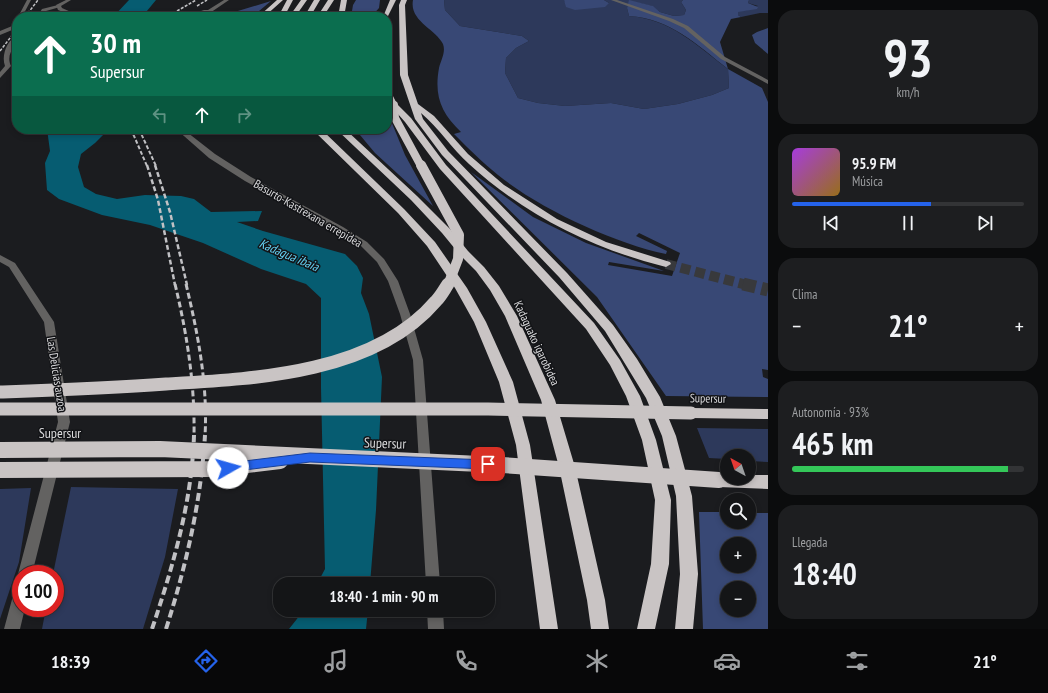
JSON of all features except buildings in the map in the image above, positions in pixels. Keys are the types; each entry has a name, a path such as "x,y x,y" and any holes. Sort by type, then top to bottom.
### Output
{"highway":[{"path":"267,12 280,0"},
{"path":"284,12 290,0"},
{"path":"296,12 304,0"},
{"path":"310,12 317,0"},
{"path":"323,12 331,0"},
{"path":"342,12 344,0"},
{"path":"388,12 393,0"},
{"path":"404,0 402,5 404,75 419,119 444,153 563,275 609,328 632,362 658,410 669,436 684,496 689,574 684,629"},
{"path":"392,101 444,167 590,326 615,363 633,396 649,440 663,500 660,564 646,629"},
{"path":"0,392 101,389 261,377 334,362 361,353 400,332 416,321 436,304 449,283 457,264 460,250 459,235 395,118 394,105"},
{"path":"414,105 430,117 458,150 476,167 499,186 536,211 582,235 623,252 666,264"},
{"path":"321,134 401,211 431,244 461,288 480,322 506,382 523,445 549,629"},
{"name":"Kadaguako igarobidea","path":"345,134 414,198 446,231 464,253 480,269 495,289 511,316 548,400 565,460 596,600 600,629"},
{"name":"Supersur","path":"0,409 488,409 768,414"},
{"name":"Supersur","path":"0,450 160,449 502,465 768,482"},
{"path":"0,470 214,469 310,457"}],"street":[{"path":"23,12 29,0"},
{"path":"43,12 44,10 58,6 69,0"},
{"path":"208,12 227,0"},
{"path":"614,0 671,20 686,28 723,58 768,82"},
{"path":"58,6 60,9 68,12"},
{"path":"201,12 214,8"},
{"path":"0,33 12,27"},
{"path":"0,76 8,66 5,61 7,51 12,44"},
{"name":"Basurto-Kastrexana errepidea","path":"185,134 212,156 248,179 340,229 364,244 381,260 393,280 405,314 418,360 433,577"},
{"name":"Las Delicias auzoa","path":"0,258 12,265 49,322 64,422 27,565"},
{"path":"12,629 15,617"},
{"path":"435,617 436,629"}],"shaded area":[{"path":"356,0 380,0 379,8 375,12 352,12"},
{"path":"413,0 444,0 445,10 460,26 522,36 529,41 516,48 506,58 505,73 518,98 538,103 565,106 611,103 644,109 678,104 712,95 729,88 728,69 762,88 768,102 768,370 762,369 763,377 768,379 768,397 666,396 597,297 471,172 533,217 586,243 664,271 609,262 608,265 672,276 680,253 639,233 636,236 667,251 666,254 624,242 578,223 515,188 487,166 454,134 461,132 448,118 438,96 439,68 444,53 444,47 440,39 415,14"},
{"path":"444,0 564,0 565,2 609,3 604,0 683,0 681,2 686,10 684,15 674,16 660,12 652,6 630,1 627,8 629,16 658,22 694,42 728,69 729,88 712,95 678,104 644,109 611,103 565,106 538,103 518,98 505,73 506,58 516,48 529,41 522,36 460,26 445,10"},
{"path":"564,0 604,0 609,3 605,7 575,10 566,7"},
{"path":"629,0 653,6 660,12 674,16 684,15 686,10 681,2 683,0 749,0 748,3 758,7 757,9 738,12 738,15 741,17 731,19 720,42 728,69 694,42 670,27 644,18 629,16 627,8"},
{"path":"749,0 768,0 768,13 741,17 738,15 738,11 748,10 758,6 748,3"},
{"path":"271,1 258,12 235,12"},
{"path":"768,28 768,54 755,43 752,35"},
{"path":"392,123 405,155 433,206 375,153 359,134 392,134"},
{"path":"697,428 768,429 768,462 756,461 756,449 720,449 720,459 709,458"},
{"path":"71,487 178,489 165,557 143,629 42,629 44,617 64,617 64,565 55,565"},
{"path":"31,488 19,562 18,565 12,565 12,583 0,619 0,489"},
{"path":"699,512 720,512 720,529 756,529 756,513 768,513 768,629 703,629"}],"water":[{"path":"129,0 156,0 146,12 118,12"},
{"name":"Kadagua ibaia","path":"48,134 104,134 81,154 78,167 84,187 96,194 117,199 145,195 181,196 194,199 211,212 262,211 258,221 237,222 263,231 345,254 357,266 363,278 361,293 369,314 382,377 376,510 371,577 321,577 325,569 321,388 321,298 306,284 261,269 203,243 150,225 102,215 59,199 47,190 45,163 50,151"},
{"path":"298,617 367,617 366,629 289,629"}],"tunnel":[{"path":"666,264 745,284"},
{"path":"745,284 768,290"}],"railway":[{"path":"29,12 38,0"},
{"path":"177,11 196,0"},
{"path":"197,6 207,0"},
{"path":"0,51 12,35"},
{"path":"133,134 147,166"},
{"path":"141,134 156,166"},
{"path":"147,165 158,200 175,285"},
{"path":"155,165 170,212 187,285"},
{"path":"175,284 192,378 194,435"},
{"path":"186,284 201,360 205,398 205,436"},
{"path":"152,629 180,534 190,485 194,435"},
{"path":"166,629 192,534 200,485 205,435"}],"route":[{"path":"228,468 310,457 488,464"}]}
